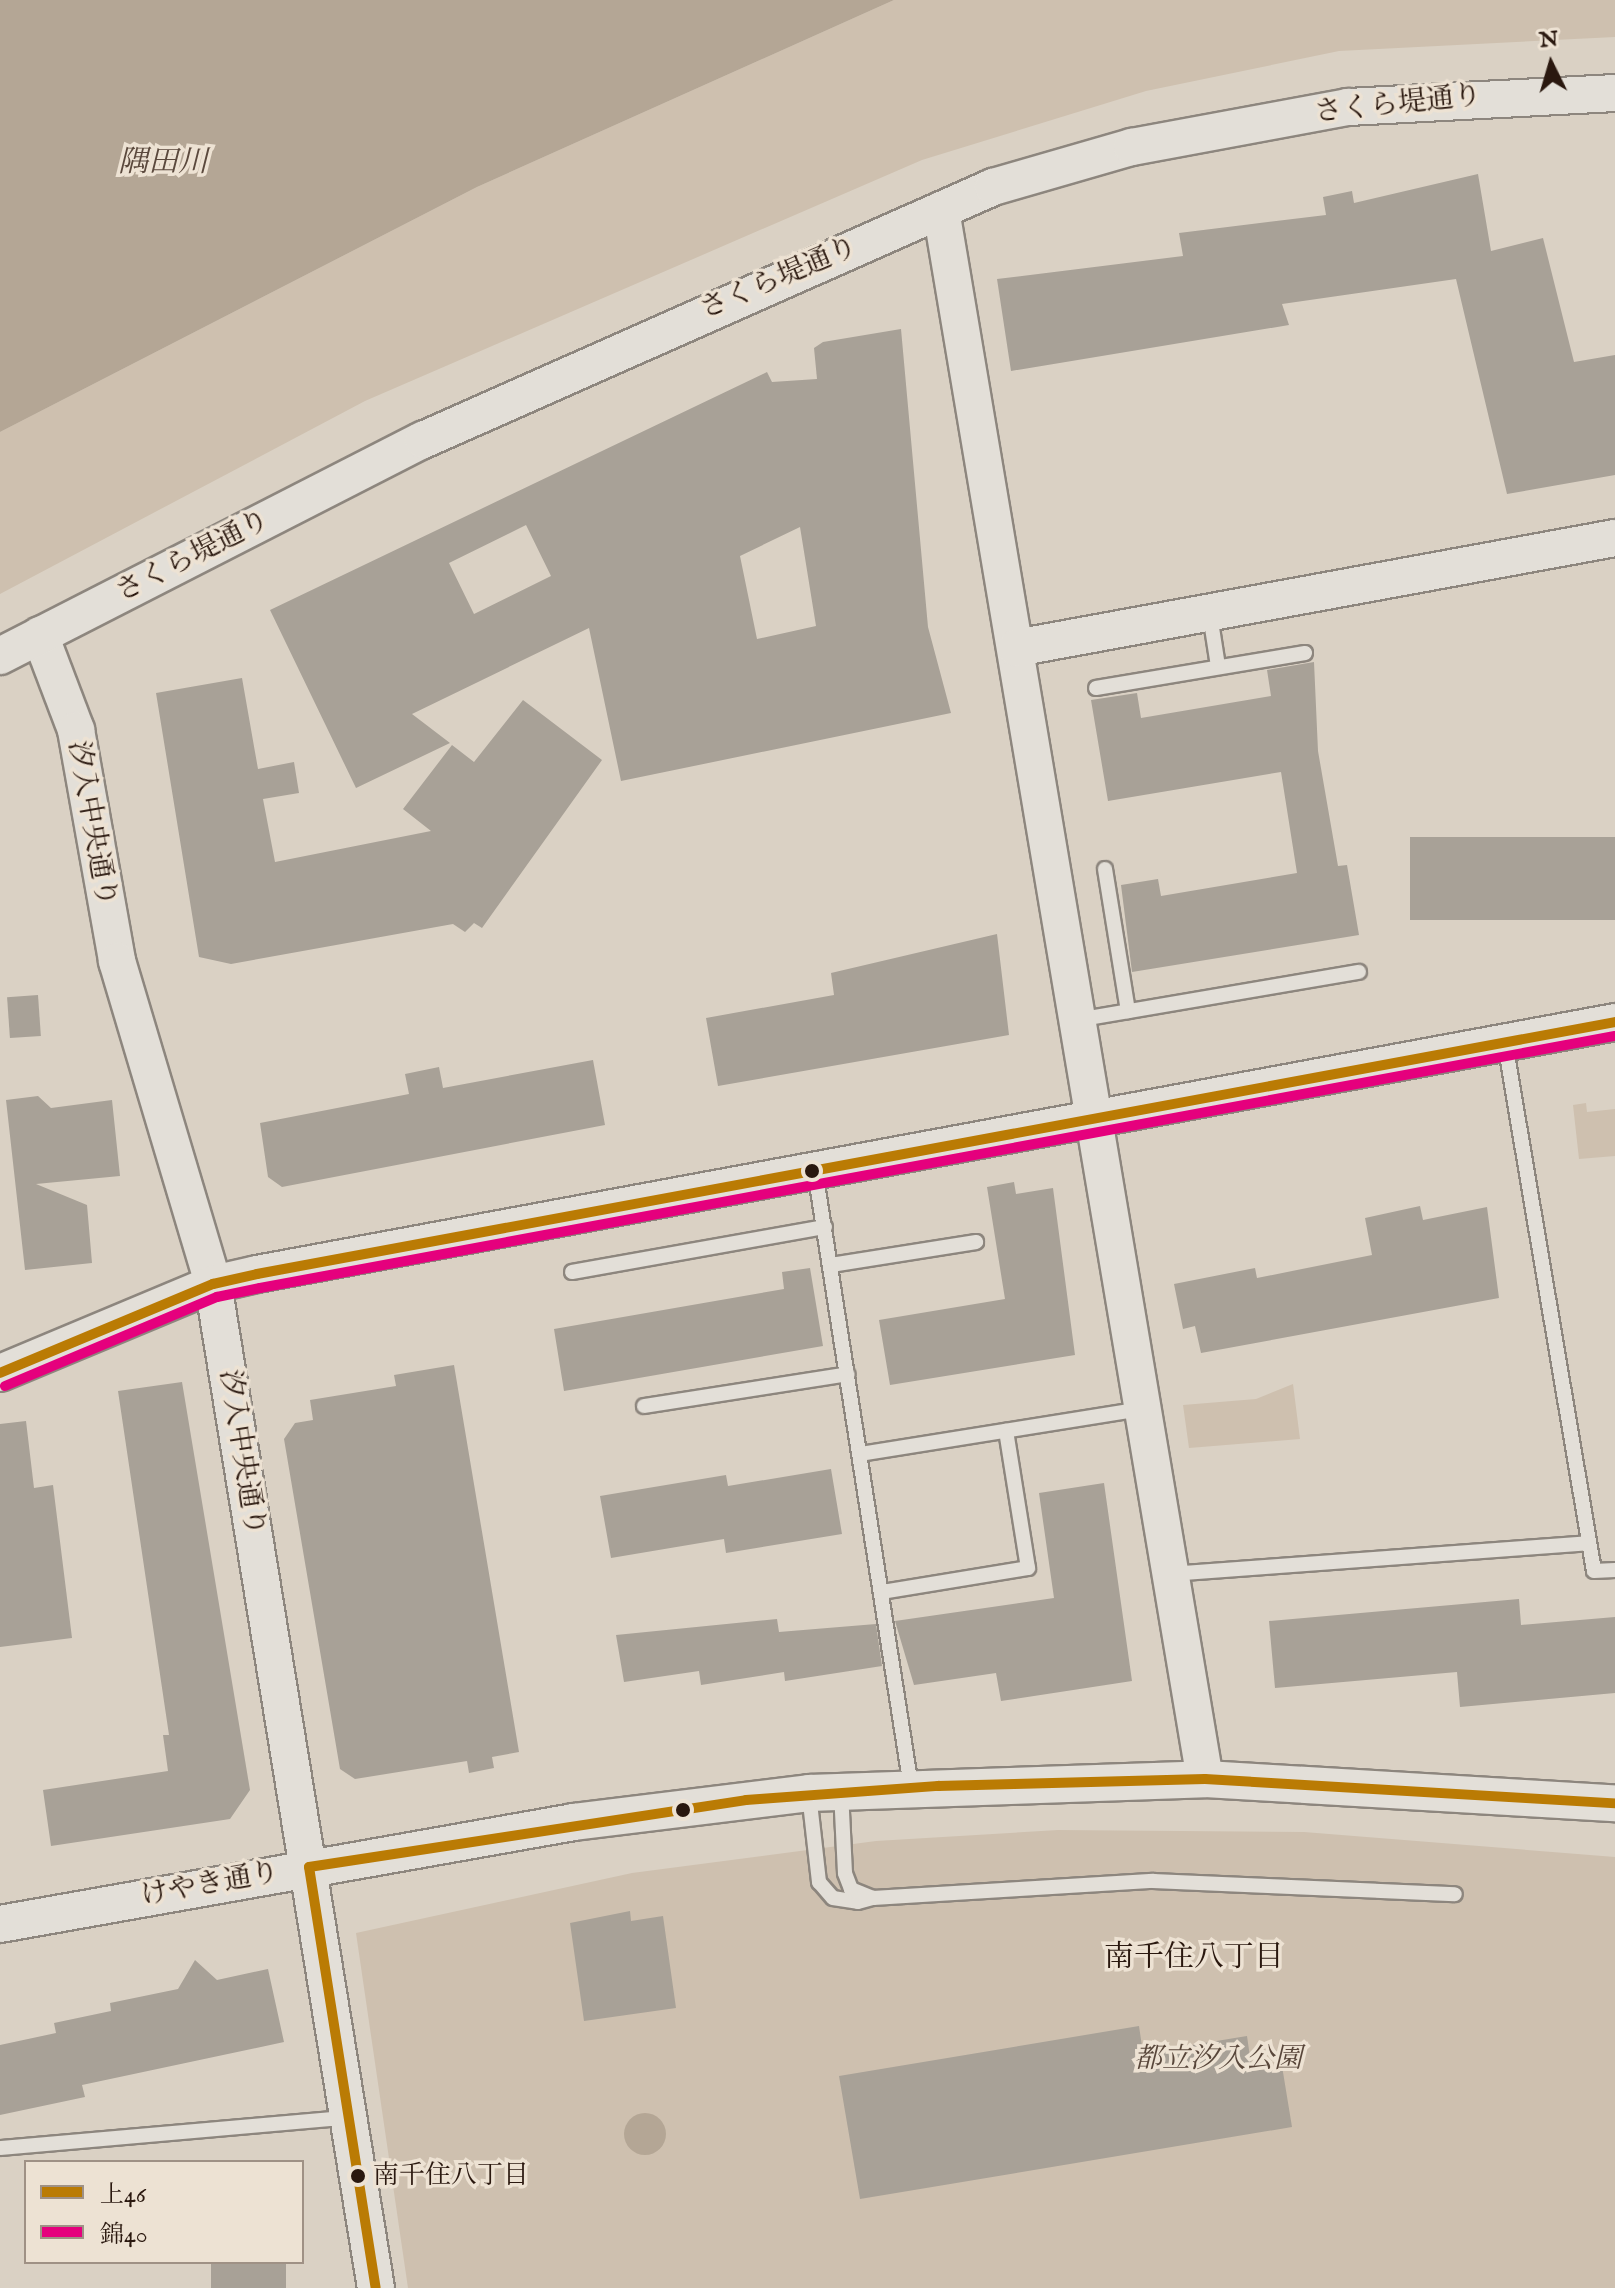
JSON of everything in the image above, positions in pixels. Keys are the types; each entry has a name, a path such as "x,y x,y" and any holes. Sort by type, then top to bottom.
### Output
{"street":[{"name":"さくら堤通り","path":"0,656 423,440 941,210 1071,162 1250,124 1435,97 1615,93"},
{"path":"941,210 1205,1779"},
{"path":"1016,648 1615,538"},
{"name":"汐入中央通り","path":"40,635 76,730 117,961 213,1284 376,2288"},
{"path":"0,1373 213,1284 814,1166 1615,1022"},
{"name":"けやき通り","path":"0,1924 574,1822 825,1792 1205,1779 1615,1803"}],"lane":[{"path":"1210,613 1218,666"},
{"path":"1096,688 1305,653"},
{"path":"1105,869 1128,1011"},
{"path":"1076,1020 1359,972"},
{"path":"1505,1043 1588,1543 1594,1571 1615,1570"},
{"path":"814,1166 911,1787"},
{"path":"572,1272 825,1227"},
{"path":"831,1265 976,1242"},
{"path":"644,1406 848,1374"},
{"path":"860,1454 1141,1409"},
{"path":"882,1592 1028,1568 1006,1431"},
{"path":"1170,1574 1588,1543"},
{"path":"825,1792 851,1889 873,1898"},
{"path":"825,1792 819,1882 842,1901 1153,1881 1455,1894"},
{"path":"0,2148 349,2117"}],"green space":[{"path":"894,0 1615,0 1615,37 1339,51 1146,91 922,160 365,401 0,594 0,432 477,187"},
{"path":"1586,1103 1587,1112 1615,1109 1615,1156 1579,1159 1573,1105"},
{"path":"1293,1384 1300,1439 1189,1448 1183,1405 1256,1399"},
{"name":"都立汐入公園","path":"1058,1830 1304,1832 1615,1857 1615,2288 408,2288 356,1933 632,1873 876,1841"}],"water":[{"name":"隅田川","path":"0,0 894,0 477,187 0,432"},
{"path":"645,2113 660,2119 666,2134 660,2149 645,2155 630,2149 624,2134 630,2119"}],"building":[{"path":"1478,174 1491,251 1543,238 1574,362 1615,355 1615,475 1507,494 1456,279 1282,304 1289,325 1011,371 997,279 1183,256 1179,233 1326,215 1323,197 1352,191 1354,203"},
{"path":"901,329 928,627 951,713 621,781 589,628 412,714 450,743 356,788 270,610 767,372 772,382 817,379 814,348 823,342","holes":["526,525 551,576 474,614 449,563","800,527 816,626 757,639 740,556"]},
{"path":"1314,662 1318,751 1338,866 1347,865 1359,935 1132,972 1121,885 1158,879 1161,896 1297,873 1281,772 1108,801 1091,700 1137,693 1141,718 1271,696 1267,670"},
{"path":"242,678 258,769 294,762 299,793 263,799 275,862 431,831 403,809 452,745 474,762 523,700 602,760 482,928 474,923 465,932 453,924 231,964 199,957 156,693"},
{"path":"1410,837 1615,837 1615,920 1410,920"},
{"path":"997,934 1009,1035 718,1086 706,1018 834,995 831,973"},
{"path":"38,995 41,1036 10,1038 7,997"},
{"path":"593,1060 605,1125 282,1187 268,1177 260,1123 409,1094 405,1074 439,1067 443,1088"},
{"path":"38,1096 51,1108 112,1100 120,1176 36,1184 87,1205 92,1263 25,1270 6,1100"},
{"path":"1014,1182 1016,1194 1053,1188 1075,1355 890,1385 879,1320 1005,1299 987,1187"},
{"path":"1420,1206 1423,1220 1487,1207 1499,1298 1201,1353 1195,1326 1183,1329 1174,1284 1255,1268 1257,1278 1372,1255 1365,1218"},
{"path":"810,1268 823,1346 564,1391 554,1329 784,1289 782,1272"},
{"path":"454,1365 519,1752 492,1757 494,1768 469,1773 467,1761 355,1779 340,1769 284,1439 295,1423 313,1420 310,1400 396,1386 394,1375"},
{"path":"182,1382 250,1790 230,1819 51,1846 43,1790 168,1771 163,1735 169,1735 118,1391"},
{"path":"26,1421 34,1488 53,1485 72,1638 0,1647 0,1424"},
{"path":"831,1469 842,1534 726,1553 724,1539 611,1558 600,1496 726,1475 728,1486"},
{"path":"1104,1483 1132,1681 1001,1701 996,1673 914,1685 895,1621 1054,1598 1039,1493"},
{"path":"1519,1599 1521,1625 1615,1617 1615,1693 1460,1707 1457,1672 1275,1688 1269,1621"},
{"path":"777,1619 779,1632 876,1624 882,1666 785,1681 784,1672 701,1685 699,1671 624,1682 616,1635"},
{"path":"630,1911 631,1921 663,1916 676,2008 584,2021 570,1923"},
{"path":"195,1960 217,1980 268,1969 284,2042 82,2085 85,2097 0,2115 0,2045 56,2033 54,2023 111,2011 110,2003 178,1989"},
{"path":"1139,2026 1143,2053 1247,2036 1252,2071 1282,2066 1292,2127 860,2199 839,2076"},
{"path":"211,2264 286,2264 286,2288 211,2288"}],"transit line":[{"name":"上46","path":"0,1373 213,1284 257,1274 1615,1022"},
{"name":"錦40","path":"5,1386 217,1297 1615,1036"},
{"name":"上46","path":"309,1867 746,1800 938,1786 1205,1779 1615,1803"},
{"name":"上46","path":"309,1867 376,2288"}],"place":[{"name":"南千住八丁目","path":"358,2176"}],"district":[{"name":"南千住八丁目","path":"1194,1958"}]}
